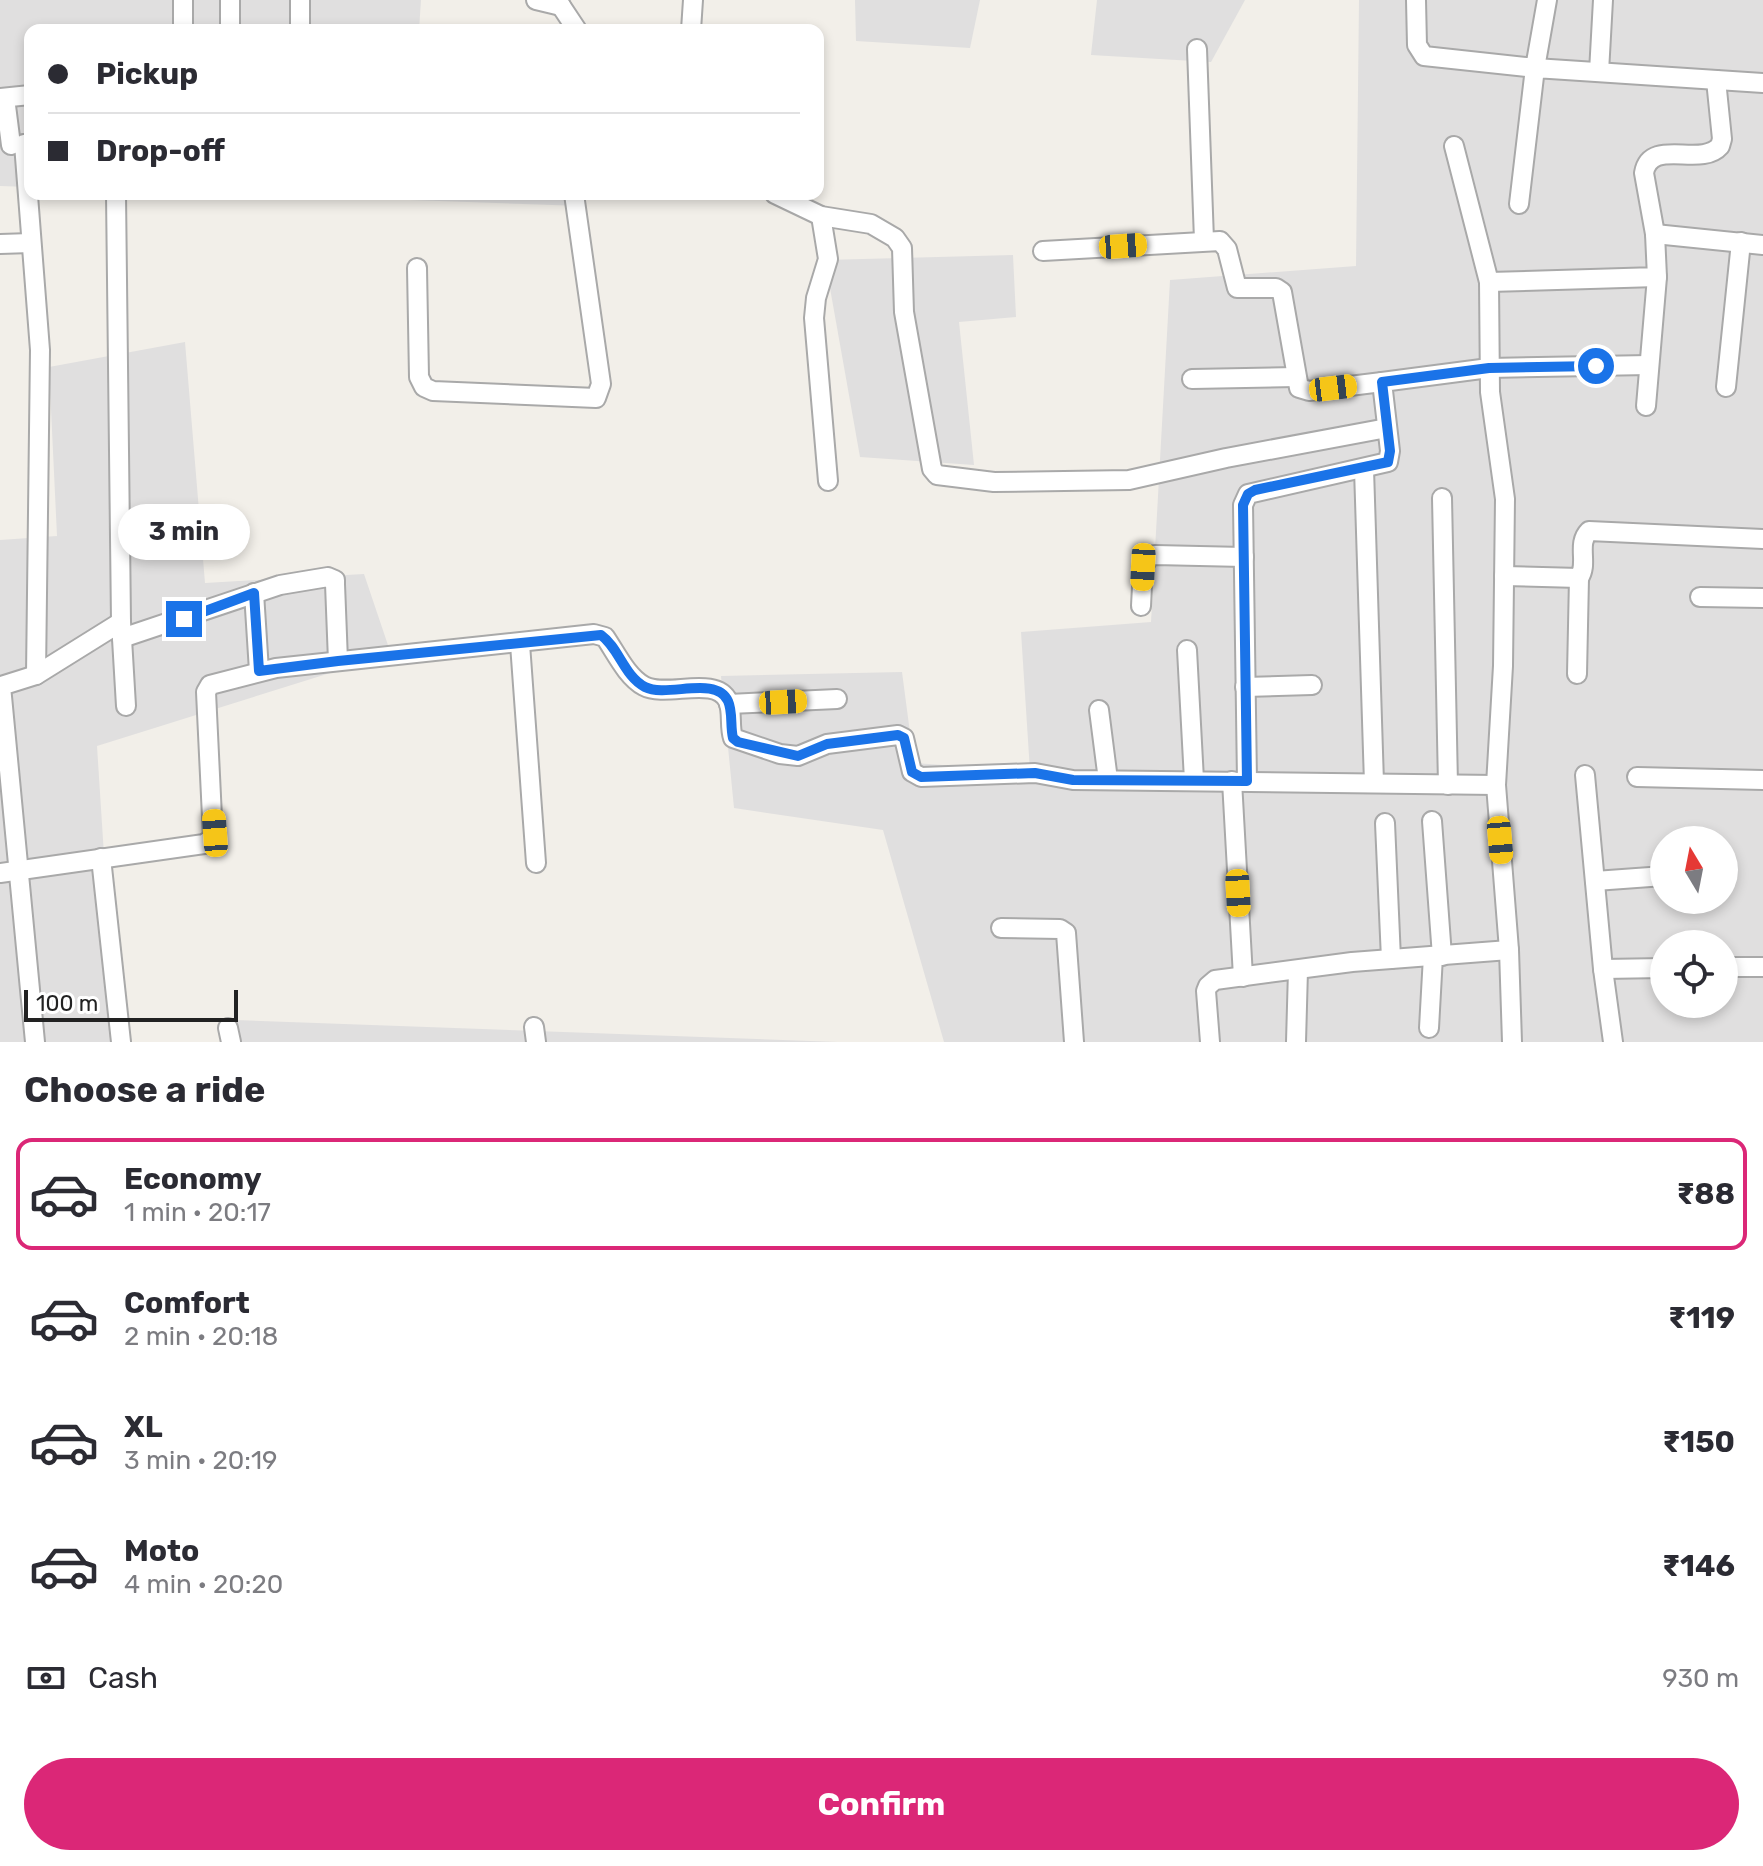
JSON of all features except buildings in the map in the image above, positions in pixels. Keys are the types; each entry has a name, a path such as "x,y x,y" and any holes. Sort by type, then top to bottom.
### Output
{"street":[{"path":"183,0 183,24"},
{"path":"230,0 230,24"},
{"path":"300,0 300,24"},
{"path":"536,0 559,3 573,24"},
{"path":"691,24 693,0"},
{"path":"1416,0 1417,45 1424,56 1535,68 1763,83"},
{"path":"1519,204 1535,68 1547,0"},
{"path":"1599,72 1603,0"},
{"path":"1197,49 1204,240"},
{"path":"1646,406 1657,277 1655,234 1645,166 1649,159 1657,155 1706,155 1720,146 1722,139 1716,80"},
{"path":"24,96 2,98 18,145 24,190"},
{"path":"1454,146 1489,282 1490,392 1505,499 1503,666 1496,785 1509,950 1512,1042"},
{"path":"25,200 40,350 36,675"},
{"path":"116,200 122,630 126,706"},
{"path":"417,268 419,377 424,387 433,391 596,398 601,384 575,200"},
{"path":"788,200 821,216 871,224 895,238 902,248 904,312 932,469 937,475 994,482 1129,480 1226,458 1387,428"},
{"path":"821,216 828,259 816,298 814,318 828,481"},
{"path":"1655,234 1763,245"},
{"path":"1043,251 1215,239 1224,244 1237,288 1276,288 1282,292 1296,377 1299,388 1309,391 1489,368 1649,365"},
{"path":"1726,387 1741,242"},
{"path":"0,244 31,243"},
{"path":"1489,282 1657,277"},
{"path":"1192,379 1296,377"},
{"path":"1243,977 1239,781 1245,687 1243,505 1248,494 1255,490 1388,462 1382,382"},
{"path":"1364,469 1374,783"},
{"path":"1442,498 1448,785"},
{"path":"1577,674 1579,578 1583,572 1583,539 1589,531 1763,539"},
{"path":"1141,606 1143,567 1149,557 1244,557"},
{"path":"1504,576 1579,578"},
{"path":"35,1042 9,871 0,686 36,675 122,630 296,581 332,578 335,584 338,661"},
{"path":"254,593 259,671"},
{"path":"1700,597 1763,598"},
{"path":"9,871 204,844 213,838 207,688 259,671 601,635 642,686 663,691 712,689 723,694 729,704 733,738 792,756 806,754 827,744 898,735 904,738 912,772 921,777 1035,773 1073,780 1496,785"},
{"path":"520,644 536,863"},
{"path":"1187,650 1194,780"},
{"path":"1245,687 1312,685"},
{"path":"729,704 837,699"},
{"path":"1099,710 1108,780"},
{"path":"1585,775 1613,1042"},
{"path":"1637,777 1763,780"},
{"path":"1429,1028 1438,956 1432,821"},
{"path":"1385,823 1391,959"},
{"path":"101,858 121,1042"},
{"path":"1595,881 1650,877"},
{"path":"1001,928 1060,929 1066,933 1074,1042"},
{"path":"1210,1042 1208,986 1215,980 1391,959 1509,950"},
{"path":"1738,967 1763,967"},
{"path":"1603,969 1650,968"},
{"path":"1296,1042 1298,970"}],"shaded area":[{"path":"0,0 421,0 419,24 24,24 24,187 0,186"},
{"path":"855,0 980,0 970,48 856,41"},
{"path":"1097,0 1245,0 1211,62 1091,55"},
{"path":"1359,0 1763,0 1763,1042 944,1042 883,830 734,808 721,676 902,672 914,763 1030,771 1021,632 1151,622 1170,280 1356,266"},
{"path":"411,200 580,200 581,206"},
{"path":"1013,255 1016,317 959,322 974,465 860,457 825,260"},
{"path":"185,342 205,583 364,574 391,654 97,746 116,1042 0,1042 0,540 57,536 49,367"},
{"path":"235,1020 838,1042 239,1042"}],"route":[{"path":"184,619 254,593 259,671 601,635 642,686 663,691 704,687 723,694 729,704 733,738 792,756 806,754 827,744 898,735 904,738 912,772 921,777 1035,773 1073,780 1247,781 1243,505 1248,494 1388,462 1390,451 1382,382 1489,368 1596,366"}]}
